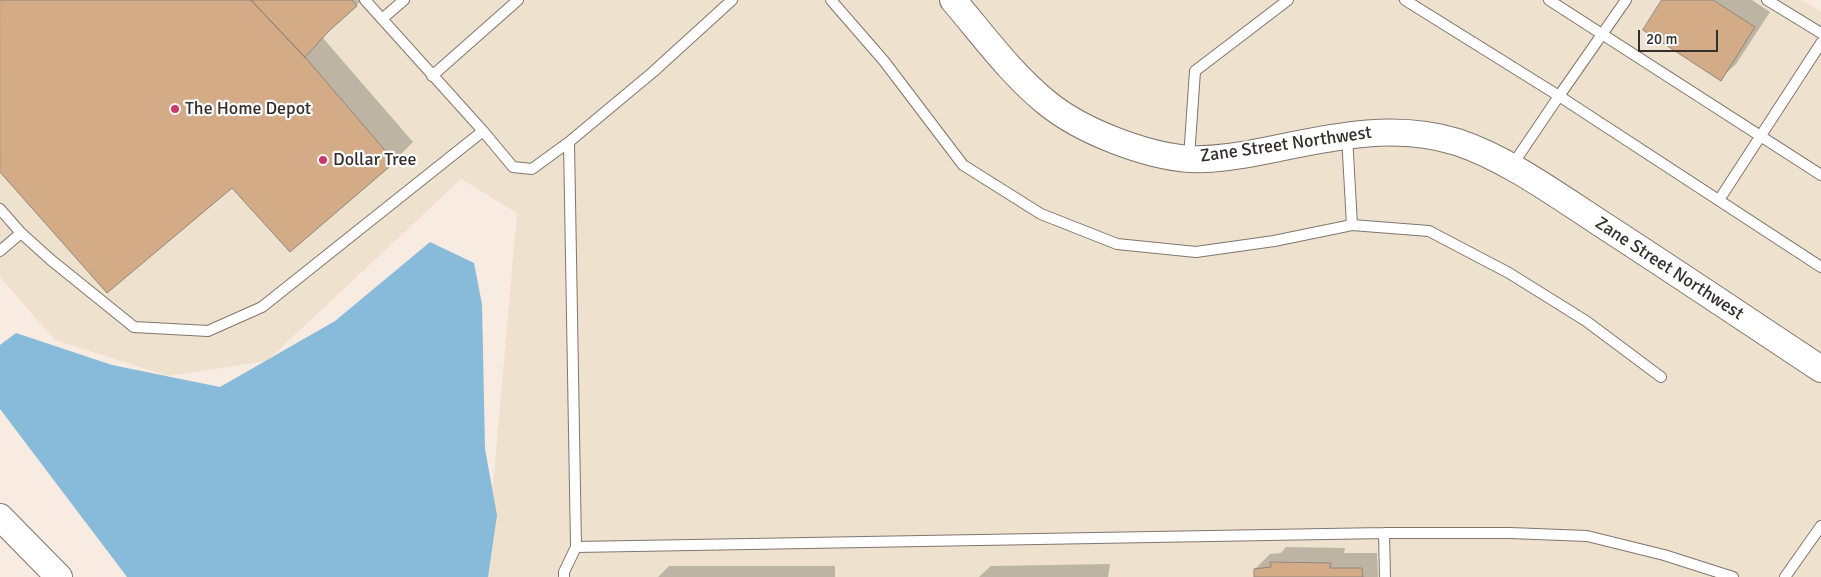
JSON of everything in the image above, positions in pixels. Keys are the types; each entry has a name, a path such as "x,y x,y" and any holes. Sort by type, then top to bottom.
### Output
{"street":[{"name":"Zane Street Northwest","path":"953,0 1022,81 1049,105 1084,126 1117,141 1153,152 1189,159 1225,158 1309,140 1377,132 1407,133 1457,142 1492,157 1548,189 1821,368"},
{"path":"0,517 59,577"}],"lane":[{"path":"365,0 513,167 532,169 569,142 652,72 732,0"},
{"path":"382,19 404,0"},
{"path":"432,76 518,0"},
{"path":"831,0 884,61 963,165 1041,214 1117,244 1196,252 1274,241 1352,225 1429,232 1509,273 1540,292 1586,321 1661,377"},
{"path":"1189,159 1195,70 1288,0"},
{"path":"1405,0 1559,96 1821,267"},
{"path":"1549,0 1821,175"},
{"path":"1511,168 1626,0"},
{"path":"1767,0 1821,33"},
{"path":"1719,200 1821,43"},
{"path":"0,209 21,233 51,260 134,327 208,331 262,307 483,131"},
{"path":"1347,135 1352,225"},
{"path":"564,577 564,572 576,547 569,142"},
{"path":"0,251 21,233"},
{"path":"1785,577 1821,526"},
{"path":"576,547 1384,533 1510,533 1587,536 1664,555 1733,577"},
{"path":"1384,533 1385,577"}],"shaded area":[{"path":"0,0 1802,0 1821,12 1821,577 485,577 517,213 461,179 267,361 168,376 55,340 0,277"}],"water":[{"path":"430,242 474,263 482,304 485,449 497,515 488,577 127,577 0,409 0,345 16,333 112,365 220,387 335,321"}],"building":[{"name":"The Home Depot","path":"0,0 251,0 305,57 395,162 290,252 232,188 107,293 0,172"},
{"path":"251,0 352,0 357,6 330,30 305,57"},
{"path":"1662,0 1713,0 1755,27 1721,81 1643,30"},
{"path":"1270,562 1331,563 1330,568 1362,568 1363,577 1254,577 1254,569 1271,567"}],"place":[{"name":"The Home Depot","path":"175,109"},
{"name":"Dollar Tree","path":"323,160"}]}
